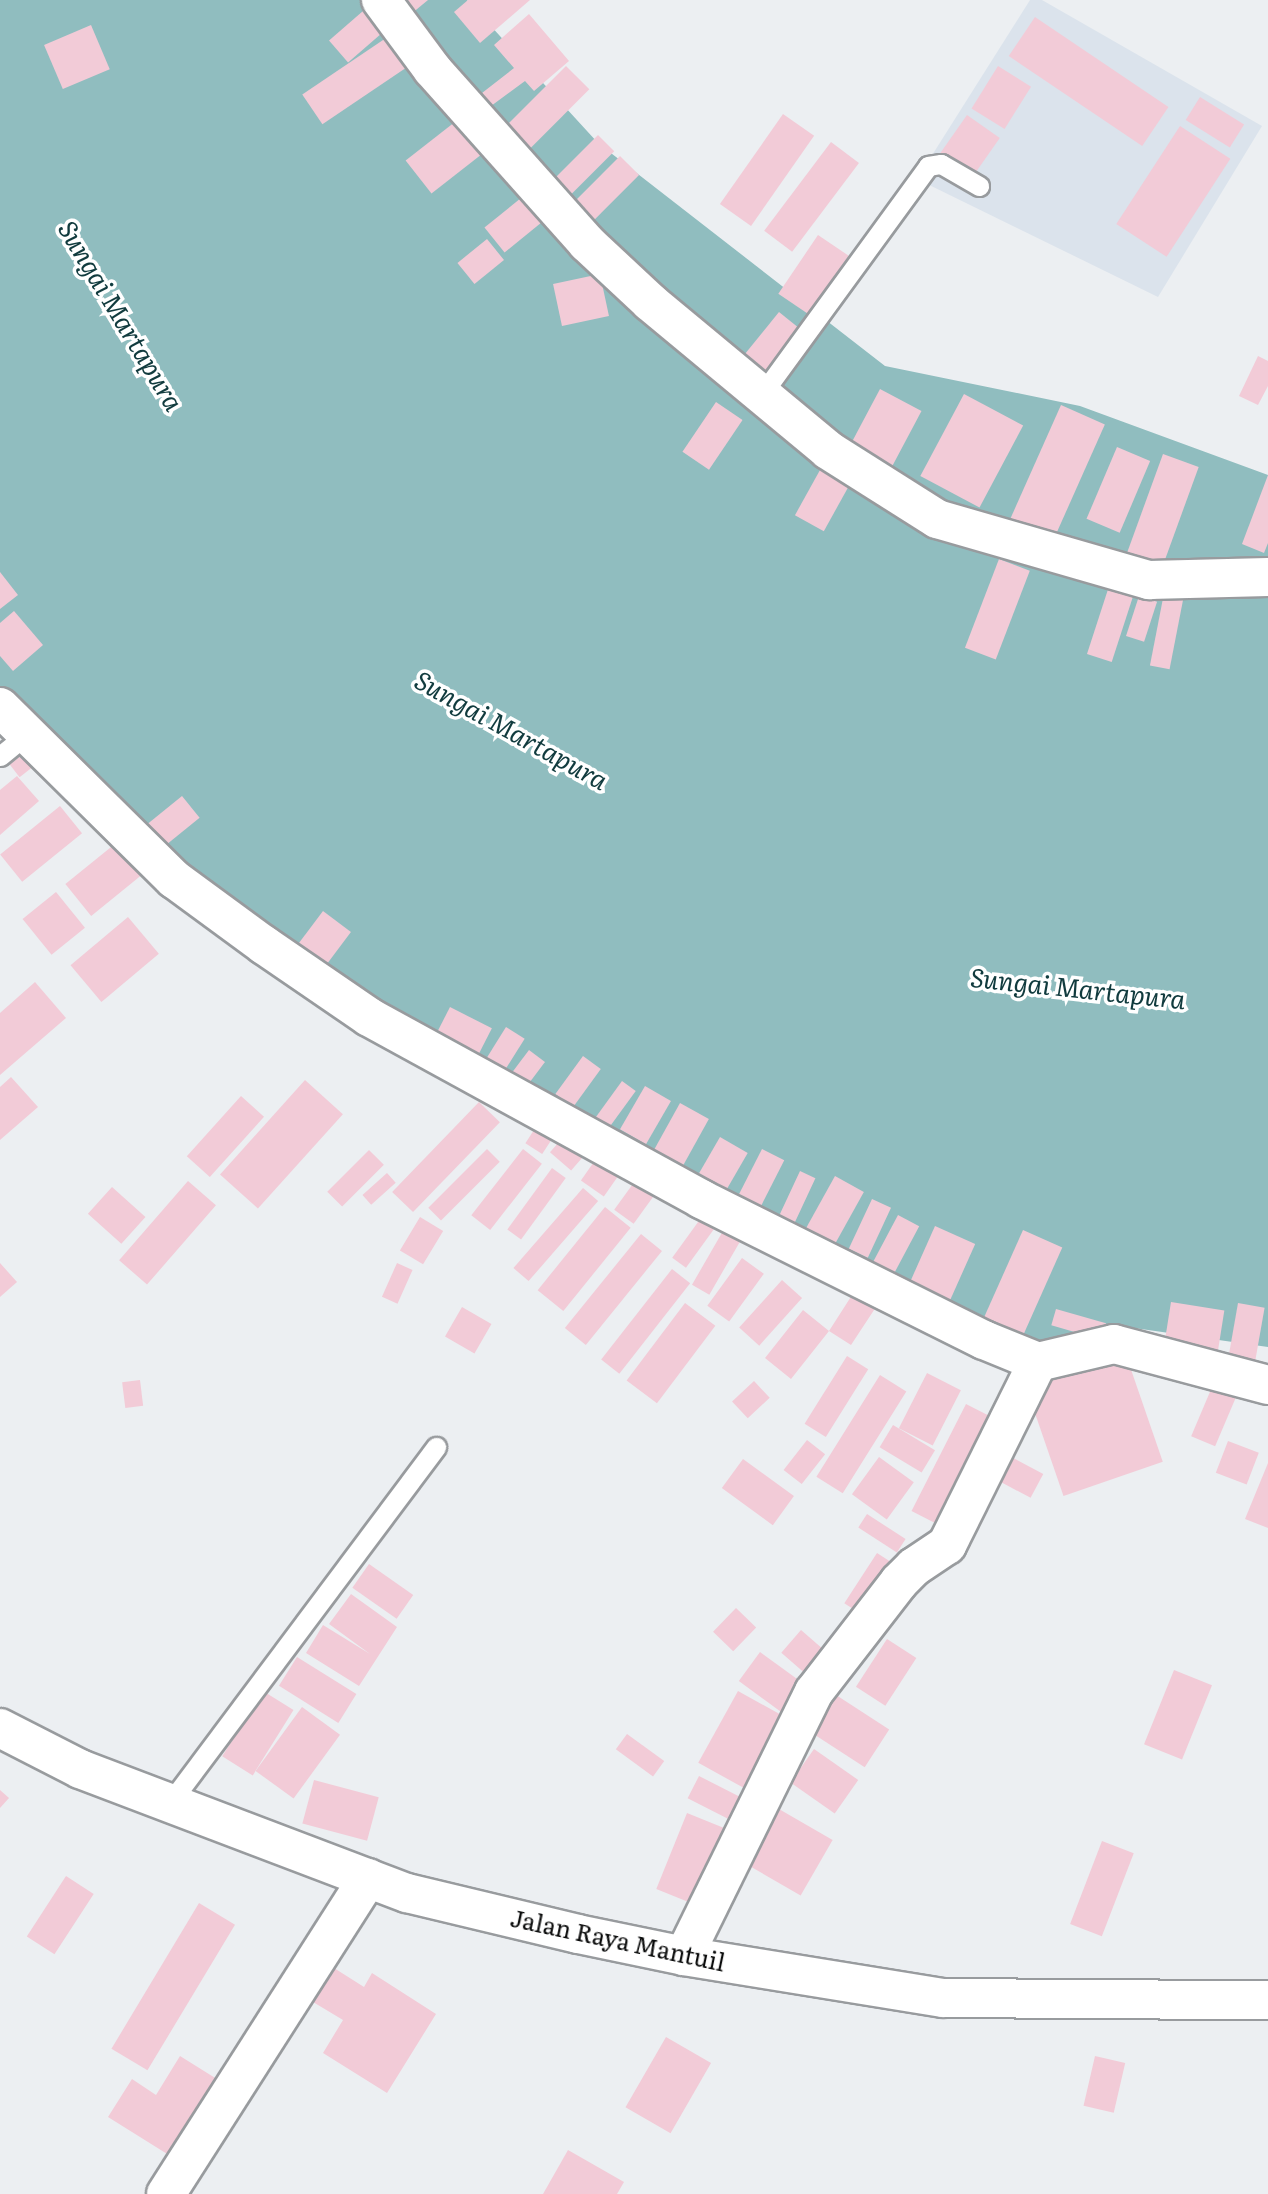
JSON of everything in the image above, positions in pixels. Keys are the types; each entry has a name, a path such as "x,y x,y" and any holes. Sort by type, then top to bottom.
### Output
{"street":[{"path":"382,0 432,69 587,243 650,302 828,450 937,519 1149,580 1268,577"},
{"path":"0,707 13,746 174,879 369,1017 713,1205 984,1340 1038,1362 1114,1344 1268,1385"},
{"path":"684,1956 814,1692 899,1582 914,1567 947,1545 1038,1362"},
{"name":"Jalan Raya Mantuil","path":"0,1728 80,1769 407,1893 684,1956 943,1997 1268,2000"},
{"path":"166,2194 368,1878"}],"lane":[{"path":"762,394 928,166 941,164 979,186"},
{"path":"169,1804 436,1447"}],"shaded area":[{"path":"1030,0 1042,0 1262,126 1158,297 917,179"}],"water":[{"name":"Sungai Martapura","path":"0,0 467,0 598,143 885,366 1080,406 1268,475 1268,1347 1134,1328 1028,1343 535,1101 270,946 0,698"}],"building":[{"path":"389,0 428,0 405,19"},
{"path":"468,0 530,0 480,43 454,12"},
{"path":"363,11 382,33 348,62 329,41"},
{"path":"529,14 569,61 534,91 525,81 491,106 482,93 514,68 494,45"},
{"path":"1035,17 1168,107 1142,146 1009,56"},
{"path":"91,25 110,69 63,89 44,45"},
{"path":"386,38 406,68 322,124 302,94"},
{"path":"566,66 589,89 519,160 495,137"},
{"path":"998,66 1031,87 1005,129 972,108"},
{"path":"1200,97 1244,125 1230,147 1186,120"},
{"path":"783,114 814,136 751,226 720,204"},
{"path":"967,115 1000,138 973,176 940,154"},
{"path":"460,118 486,151 431,194 406,160"},
{"path":"1180,126 1230,159 1167,257 1116,224"},
{"path":"598,135 614,151 561,205 544,189"},
{"path":"831,142 859,163 792,252 764,231"},
{"path":"620,156 639,175 584,230 565,211"},
{"path":"521,198 541,223 505,252 484,228"},
{"path":"818,235 849,256 809,315 778,294"},
{"path":"487,239 504,260 474,284 457,263"},
{"path":"600,274 609,316 562,326 553,284"},
{"path":"779,312 801,330 759,382 737,364"},
{"path":"1258,356 1268,361 1268,386 1258,405 1239,396"},
{"path":"880,389 921,411 892,467 850,445"},
{"path":"964,394 1023,425 979,508 920,476"},
{"path":"716,402 743,420 709,470 682,452"},
{"path":"1061,405 1105,425 1051,545 1007,526"},
{"path":"1117,447 1150,461 1120,533 1087,519"},
{"path":"1163,454 1199,467 1161,569 1126,556"},
{"path":"825,461 854,477 824,531 795,515"},
{"path":"1268,475 1268,543 1264,553 1242,544"},
{"path":"999,559 1030,571 996,660 965,648"},
{"path":"0,572 18,595 0,609"},
{"path":"1112,577 1137,585 1112,662 1087,654"},
{"path":"1165,588 1185,592 1170,669 1150,666"},
{"path":"1139,596 1157,602 1144,642 1126,636"},
{"path":"14,611 43,645 13,671 0,656 0,623"},
{"path":"31,748 41,761 20,777 10,765"},
{"path":"17,776 39,801 0,835 0,790"},
{"path":"182,796 200,818 159,850 142,829"},
{"path":"60,806 82,833 22,882 0,854"},
{"path":"126,835 152,867 91,916 65,884"},
{"path":"56,892 85,928 52,955 23,919"},
{"path":"323,911 351,932 324,967 297,946"},
{"path":"128,917 159,954 101,1002 71,965"},
{"path":"35,982 66,1018 0,1075 0,1013"},
{"path":"450,1007 492,1028 478,1055 436,1034"},
{"path":"506,1027 525,1039 503,1073 485,1061"},
{"path":"529,1050 545,1062 526,1087 510,1075"},
{"path":"583,1056 601,1069 573,1107 555,1094"},
{"path":"11,1077 38,1107 0,1140 0,1087"},
{"path":"305,1080 343,1114 258,1209 220,1174"},
{"path":"622,1081 636,1091 605,1134 591,1124"},
{"path":"645,1086 671,1101 646,1144 620,1129"},
{"path":"241,1096 264,1117 210,1177 187,1156"},
{"path":"479,1102 500,1122 413,1212 392,1192"},
{"path":"680,1103 709,1119 682,1168 653,1152"},
{"path":"545,1113 562,1124 542,1154 525,1143"},
{"path":"571,1128 592,1146 571,1171 550,1152"},
{"path":"720,1137 748,1153 724,1195 696,1179"},
{"path":"605,1146 628,1162 604,1196 581,1180"},
{"path":"487,1149 500,1162 441,1220 428,1208"},
{"path":"523,1149 542,1164 490,1230 471,1215"},
{"path":"762,1149 784,1160 759,1210 737,1199"},
{"path":"369,1150 384,1165 342,1207 327,1192"},
{"path":"552,1168 566,1178 521,1239 507,1229"},
{"path":"643,1170 662,1184 634,1224 614,1210"},
{"path":"800,1171 815,1178 792,1229 776,1222"},
{"path":"387,1173 396,1183 371,1205 362,1195"},
{"path":"835,1176 864,1192 834,1245 805,1229"},
{"path":"188,1181 216,1205 147,1285 119,1260"},
{"path":"112,1187 145,1217 121,1244 88,1214"},
{"path":"583,1188 598,1201 529,1281 513,1268"},
{"path":"872,1199 891,1208 868,1258 849,1249"},
{"path":"605,1207 631,1228 563,1311 538,1290"},
{"path":"898,1215 919,1226 893,1276 872,1264"},
{"path":"420,1217 443,1231 423,1264 400,1250"},
{"path":"701,1218 715,1228 686,1268 672,1258"},
{"path":"935,1226 975,1244 946,1311 905,1293"},
{"path":"1023,1230 1062,1247 1023,1336 984,1319"},
{"path":"723,1231 740,1241 709,1295 692,1285"},
{"path":"641,1234 662,1251 586,1345 565,1328"},
{"path":"742,1258 764,1274 729,1322 707,1306"},
{"path":"0,1263 17,1282 0,1297"},
{"path":"397,1263 413,1270 397,1304 382,1297"},
{"path":"672,1269 690,1283 619,1374 601,1360"},
{"path":"782,1280 802,1298 759,1346 739,1328"},
{"path":"854,1292 876,1307 851,1345 829,1331"},
{"path":"1171,1302 1224,1310 1218,1351 1165,1342"},
{"path":"685,1303 715,1326 657,1403 627,1380"},
{"path":"1238,1303 1265,1308 1253,1375 1226,1370"},
{"path":"462,1307 491,1324 474,1353 445,1336"},
{"path":"1056,1309 1106,1323 1101,1340 1051,1325"},
{"path":"803,1310 829,1331 791,1379 765,1358"},
{"path":"1126,1355 1163,1462 1064,1496 1027,1389"},
{"path":"847,1356 868,1369 826,1437 805,1424"},
{"path":"927,1373 961,1390 933,1445 899,1428"},
{"path":"880,1375 906,1391 843,1493 816,1477"},
{"path":"140,1380 143,1406 125,1408 122,1382"},
{"path":"1215,1380 1239,1390 1215,1446 1191,1436"},
{"path":"754,1381 770,1398 748,1418 732,1401"},
{"path":"966,1404 995,1419 941,1526 912,1511"},
{"path":"893,1425 935,1450 922,1473 880,1447"},
{"path":"807,1440 825,1454 802,1484 784,1470"},
{"path":"1228,1441 1259,1453 1247,1485 1216,1473"},
{"path":"1000,1451 1043,1474 1031,1498 987,1475"},
{"path":"879,1457 914,1482 887,1519 852,1494"},
{"path":"743,1459 794,1496 773,1525 722,1488"},
{"path":"1268,1463 1268,1528 1245,1519"},
{"path":"867,1514 906,1539 897,1552 858,1527"},
{"path":"877,1553 891,1562 859,1613 844,1603"},
{"path":"369,1564 413,1595 397,1619 352,1588"},
{"path":"351,1594 397,1627 359,1686 306,1653 323,1625 370,1654 329,1624"},
{"path":"736,1608 756,1627 733,1651 713,1632"},
{"path":"801,1630 835,1660 815,1682 781,1653"},
{"path":"887,1639 916,1658 885,1706 856,1687"},
{"path":"760,1652 806,1686 785,1715 739,1681"},
{"path":"297,1657 356,1694 338,1723 279,1686"},
{"path":"1174,1670 1212,1685 1182,1760 1144,1744"},
{"path":"263,1691 294,1710 253,1775 222,1756"},
{"path":"738,1691 790,1720 751,1792 698,1763"},
{"path":"833,1693 889,1729 865,1767 808,1731"},
{"path":"302,1707 340,1735 294,1799 256,1771"},
{"path":"627,1734 664,1761 653,1776 616,1749"},
{"path":"814,1749 858,1780 835,1814 790,1783"},
{"path":"699,1776 747,1801 736,1823 688,1798"},
{"path":"314,1780 379,1797 367,1841 302,1823"},
{"path":"0,1790 9,1798 0,1808"},
{"path":"772,1805 833,1840 801,1895 740,1860"},
{"path":"687,1813 724,1828 693,1904 656,1889"},
{"path":"1102,1841 1134,1853 1102,1936 1070,1924"},
{"path":"66,1876 94,1894 54,1954 27,1936"},
{"path":"199,1903 235,1925 147,2070 111,2049"},
{"path":"334,1968 364,1987 372,1973 436,2014 387,2093 323,2053 343,2020 313,2002"},
{"path":"666,2037 711,2063 671,2133 626,2107"},
{"path":"180,2056 220,2081 172,2157 108,2117 132,2079 156,2095"},
{"path":"1095,2056 1125,2063 1114,2113 1084,2106"},
{"path":"568,2150 624,2182 617,2194 543,2194"}]}
